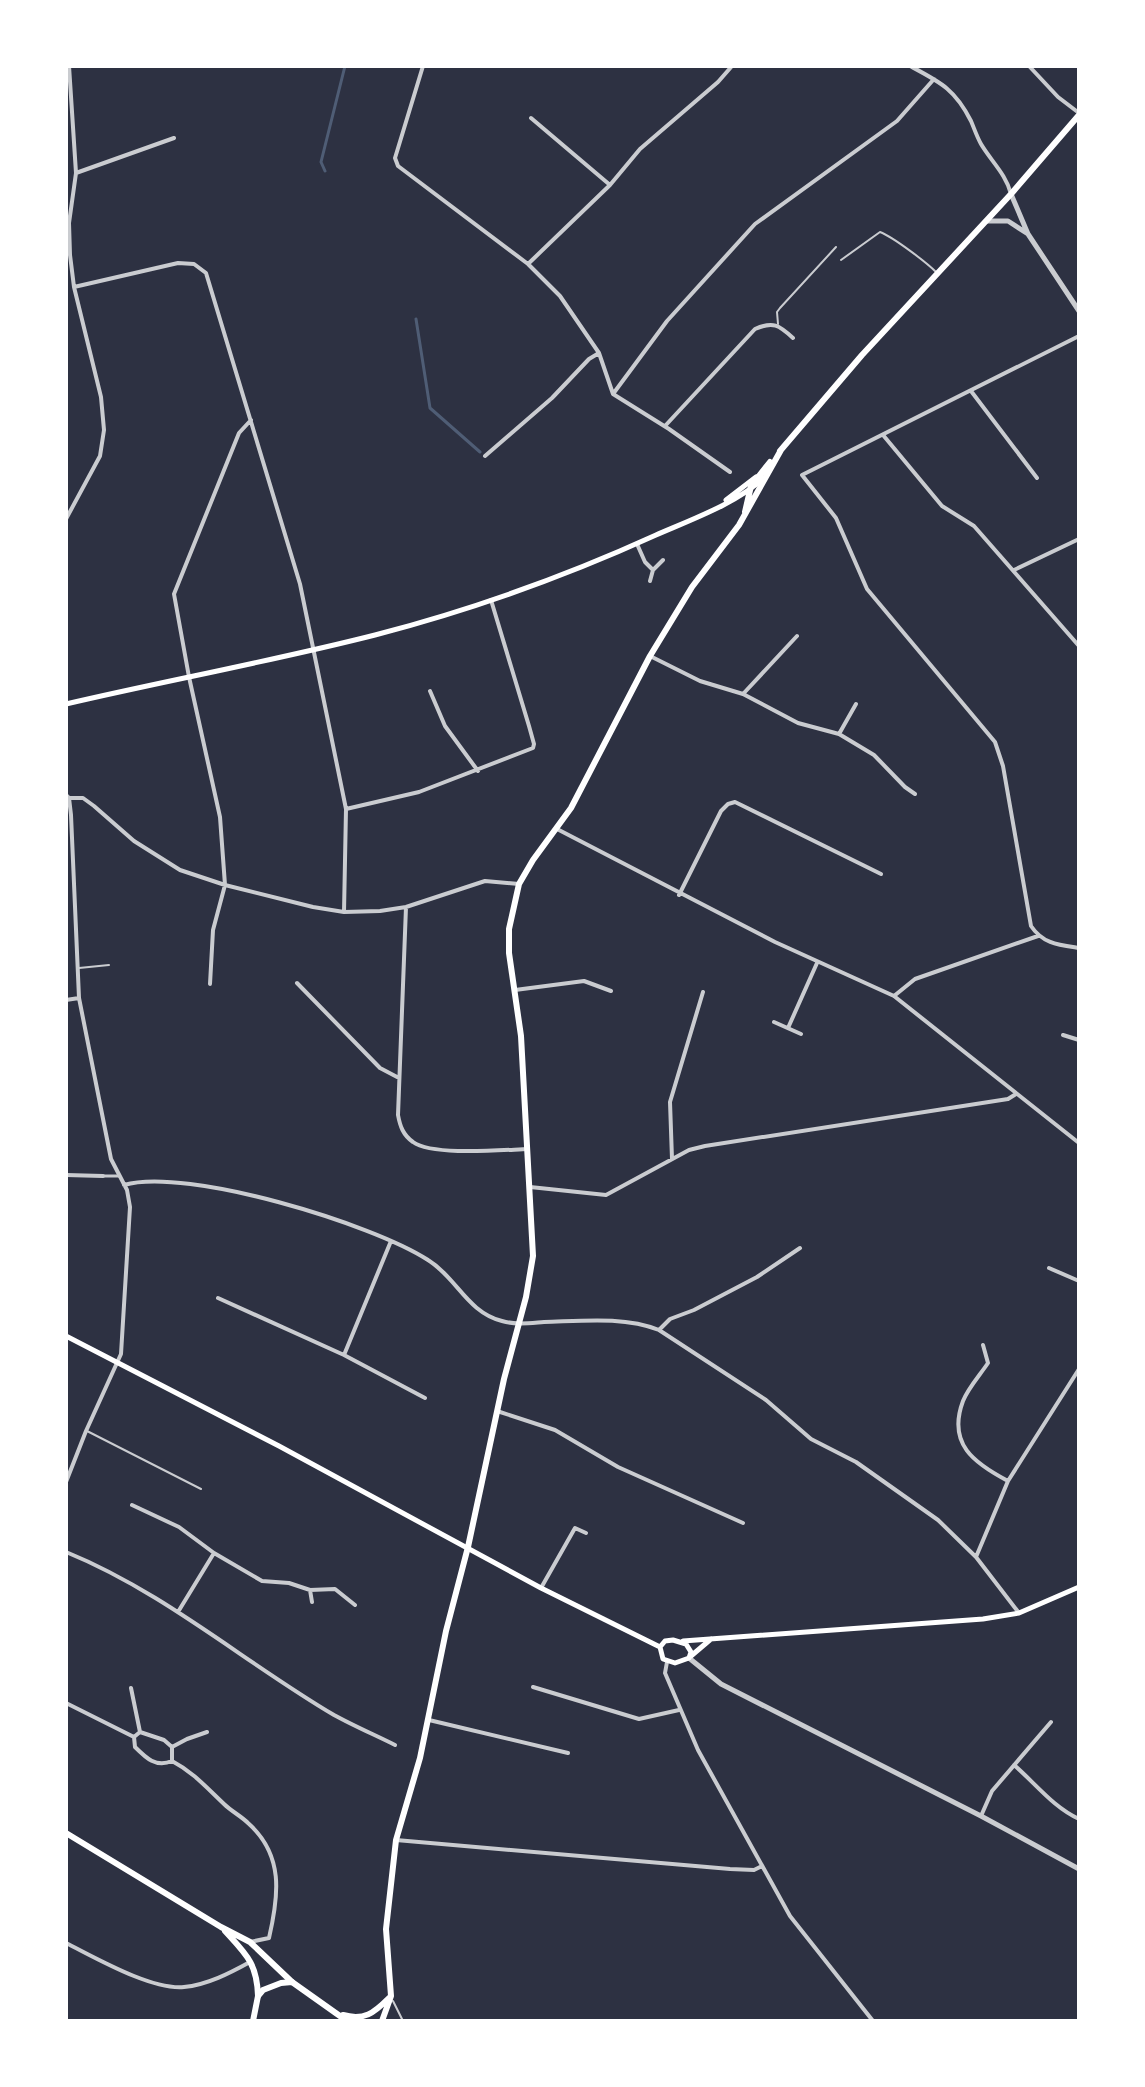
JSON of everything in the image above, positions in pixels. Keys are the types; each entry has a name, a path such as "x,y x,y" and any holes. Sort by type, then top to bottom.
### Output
{"main road":[{"path":"744,515 750,490 781,450 1079,114"},
{"path":"382,2021 391,1996 386,1929 396,1840 429,1720 446,1631 520,1324 533,1256 521,1036 509,953 509,929 519,884 584,785 650,656 692,587 744,515 759,487 760,477"},
{"path":"723,504 760,477"},
{"path":"66,704 379,634 491,600 637,544 750,490"},
{"path":"66,1336 541,1588 660,1647"},
{"path":"712,1639 683,1662 667,1662 661,1655 660,1647 665,1641 962,1622 1019,1613 1079,1587"},
{"path":"683,1641 689,1647 689,1658"},
{"path":"66,1833 250,1942 292,1982 347,2021"},
{"path":"221,1927 252,1961 257,1973 258,1996 253,2021"},
{"path":"258,1996 269,1987 292,1982"},
{"path":"336,2012 365,2017 376,2012 391,1996"}],"street":[{"path":"66,519 100,456 104,430 101,397 74,287 69,223 76,173 69,66"},
{"path":"423,66 395,163 528,264 560,296 599,353 613,394 730,472"},
{"path":"722,66 731,67"},
{"path":"910,66 954,93 981,144 1008,183 1028,234 1079,311"},
{"path":"1029,66 1079,114"},
{"path":"528,264 610,185 640,149 731,67"},
{"path":"613,394 667,321 755,224 897,121 934,79"},
{"path":"531,118 610,185"},
{"path":"76,173 174,138"},
{"path":"985,221 1008,221 1028,234"},
{"path":"74,287 178,263 201,267 209,282 300,584 346,809 344,912"},
{"path":"665,426 755,329 767,323 778,324 793,338"},
{"path":"1079,336 802,475 836,518 859,578 995,742 1003,766 1031,926 1038,936 1052,944 1079,948"},
{"path":"485,456 521,427 589,359 599,353"},
{"path":"971,391 1037,478"},
{"path":"210,984 213,930 225,885 216,790 189,677 174,594 239,433 251,420"},
{"path":"883,435 942,506 974,526 1079,646"},
{"path":"1014,570 1079,539"},
{"path":"637,544 645,562 653,570"},
{"path":"650,581 653,570 663,560"},
{"path":"346,809 419,792 529,750 534,744 491,600"},
{"path":"743,694 797,636"},
{"path":"650,656 700,681 743,694 798,723 839,734 874,755 915,794"},
{"path":"430,691 445,726 478,771"},
{"path":"839,734 856,704"},
{"path":"67,1478 119,1363 130,1207 102,1120 79,998 68,796 83,798 134,841 171,865 225,885 344,912 406,907 485,881 519,884"},
{"path":"679,895 721,811 735,802 881,874"},
{"path":"557,829 679,895 817,963 894,996 1079,1143"},
{"path":"406,907 398,1115 405,1136 426,1149 528,1149"},
{"path":"894,996 915,979 1038,936"},
{"path":"788,1028 817,963"},
{"path":"515,990 584,981 611,991"},
{"path":"297,983 380,1068 399,1078"},
{"path":"672,1159 670,1102 703,992"},
{"path":"66,1000 79,998"},
{"path":"774,1022 801,1034"},
{"path":"1063,1035 1079,1040"},
{"path":"530,1187 606,1195 672,1159 705,1146 1008,1099 1016,1094"},
{"path":"66,1175 118,1174"},
{"path":"124,1185 168,1182 213,1187 335,1220 391,1241 432,1262 479,1312 501,1321 520,1324 625,1321 643,1323 659,1330 766,1400 811,1439 856,1462 938,1520 976,1557 1019,1613"},
{"path":"344,1355 391,1241"},
{"path":"659,1330 670,1319 757,1277 800,1248"},
{"path":"1049,1268 1079,1281"},
{"path":"218,1298 344,1355 425,1398"},
{"path":"983,1345 988,1363 964,1400 959,1426 965,1450 981,1466 1008,1481"},
{"path":"976,1557 1008,1481 1079,1369"},
{"path":"961,1410 967,1413"},
{"path":"497,1411 555,1430 618,1467 743,1523"},
{"path":"132,1505 179,1527 214,1553 262,1581 289,1583 310,1590 335,1589 355,1605"},
{"path":"541,1588 575,1528 586,1533"},
{"path":"66,1552 104,1568 178,1612 335,1715 395,1745"},
{"path":"178,1612 214,1553"},
{"path":"310,1590 312,1602"},
{"path":"689,1658 723,1685 1079,1869"},
{"path":"667,1662 665,1673 679,1710 719,1790 790,1916 873,2021"},
{"path":"533,1687 639,1719 679,1710"},
{"path":"131,1688 140,1732"},
{"path":"66,1703 134,1737"},
{"path":"429,1720 568,1753"},
{"path":"981,1816 992,1791 1051,1722"},
{"path":"134,1737 140,1732"},
{"path":"140,1732 164,1740 172,1747 172,1761"},
{"path":"172,1747 207,1732"},
{"path":"134,1737 135,1747 145,1757 162,1764 172,1761 200,1779 225,1805 249,1823 268,1845 276,1872 276,1910 269,1938 250,1942"},
{"path":"1013,1765 1041,1788 1055,1805 1079,1819"},
{"path":"396,1840 730,1869 754,1870 762,1866"},
{"path":"66,1943 114,1967 165,1985 184,1987 208,1981 252,1961"}],"lane":[{"path":"841,260 880,232 911,254 921,257 937,273"},
{"path":"778,324 777,312 780,308 836,247"},
{"path":"78,968 109,965"},
{"path":"86,1431 201,1489"},
{"path":"391,1996 403,2021"}],"waterway":[{"path":"325,171 321,162 345,66"},
{"path":"416,319 430,408 480,452"}]}
